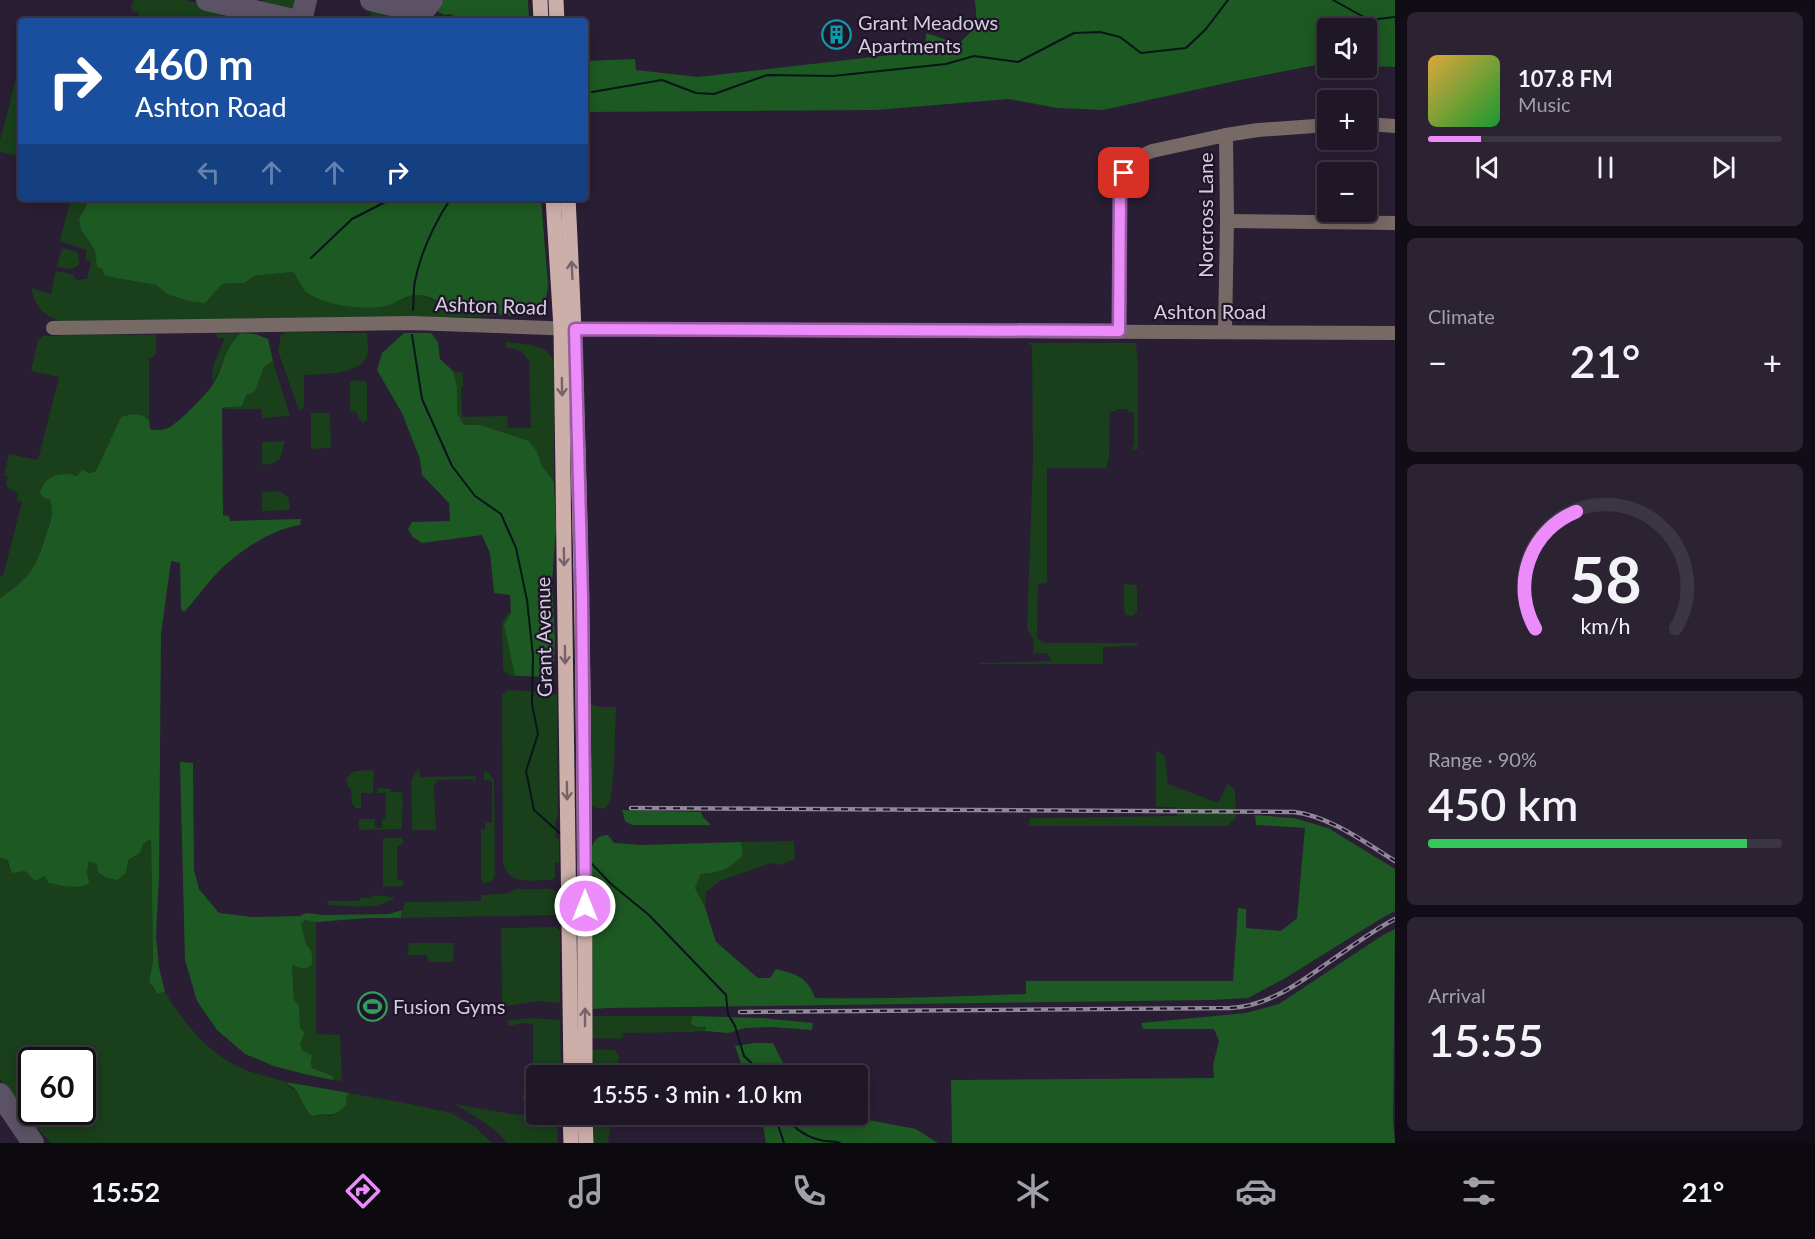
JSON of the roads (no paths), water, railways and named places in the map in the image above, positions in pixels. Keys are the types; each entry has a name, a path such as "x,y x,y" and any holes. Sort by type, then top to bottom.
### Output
{"main road":[{"path":"540,0 542,18"},
{"path":"556,0 557,18"},
{"name":"Grant Avenue","path":"553,201 568,329 582,597 585,1065"},
{"name":"Grant Avenue","path":"568,201 564,597 571,1065"},
{"path":"564,597 582,597"},
{"path":"569,922 574,926 576,962 585,989"},
{"path":"570,1125 571,1143"},
{"path":"585,1125 586,1143"}],"street":[{"path":"1119,331 1120,187 1130,161 1152,151 1226,135 1317,125"},
{"path":"1377,125 1395,126"},
{"name":"Norcross Lane","path":"1225,332 1226,135"},
{"path":"1227,221 1395,223"},
{"name":"Ashton Road","path":"53,328 412,323 568,329 1395,333"}],"waterway":[{"path":"592,92 662,80 696,93 714,94 767,75 833,76 946,64 974,56 1018,62 1074,33 1100,32 1120,37 1141,53 1186,48 1206,29 1228,0"},
{"path":"1333,0 1369,20 1395,17"},
{"path":"311,258 352,219 387,201"},
{"path":"413,310 414,285 421,259 434,228 449,201"},
{"path":"412,335 422,399 452,466 475,496 501,514 516,548 527,600 533,656 532,704 538,734 526,771 534,810 562,835"},
{"path":"590,862 611,884 649,915 726,995 728,1014 735,1026 744,1056 754,1065"},
{"path":"778,1125 784,1143"},
{"path":"793,1125 808,1136 840,1143"}],"railway":[{"path":"631,808 1294,812 1334,825 1395,861"},
{"path":"740,1012 1230,1008 1258,1003 1283,992 1395,919"}],"place":[{"name":"Grant Meadows Apartments","path":"837,34"},
{"name":"Fusion Gyms","path":"372,1007"}]}
